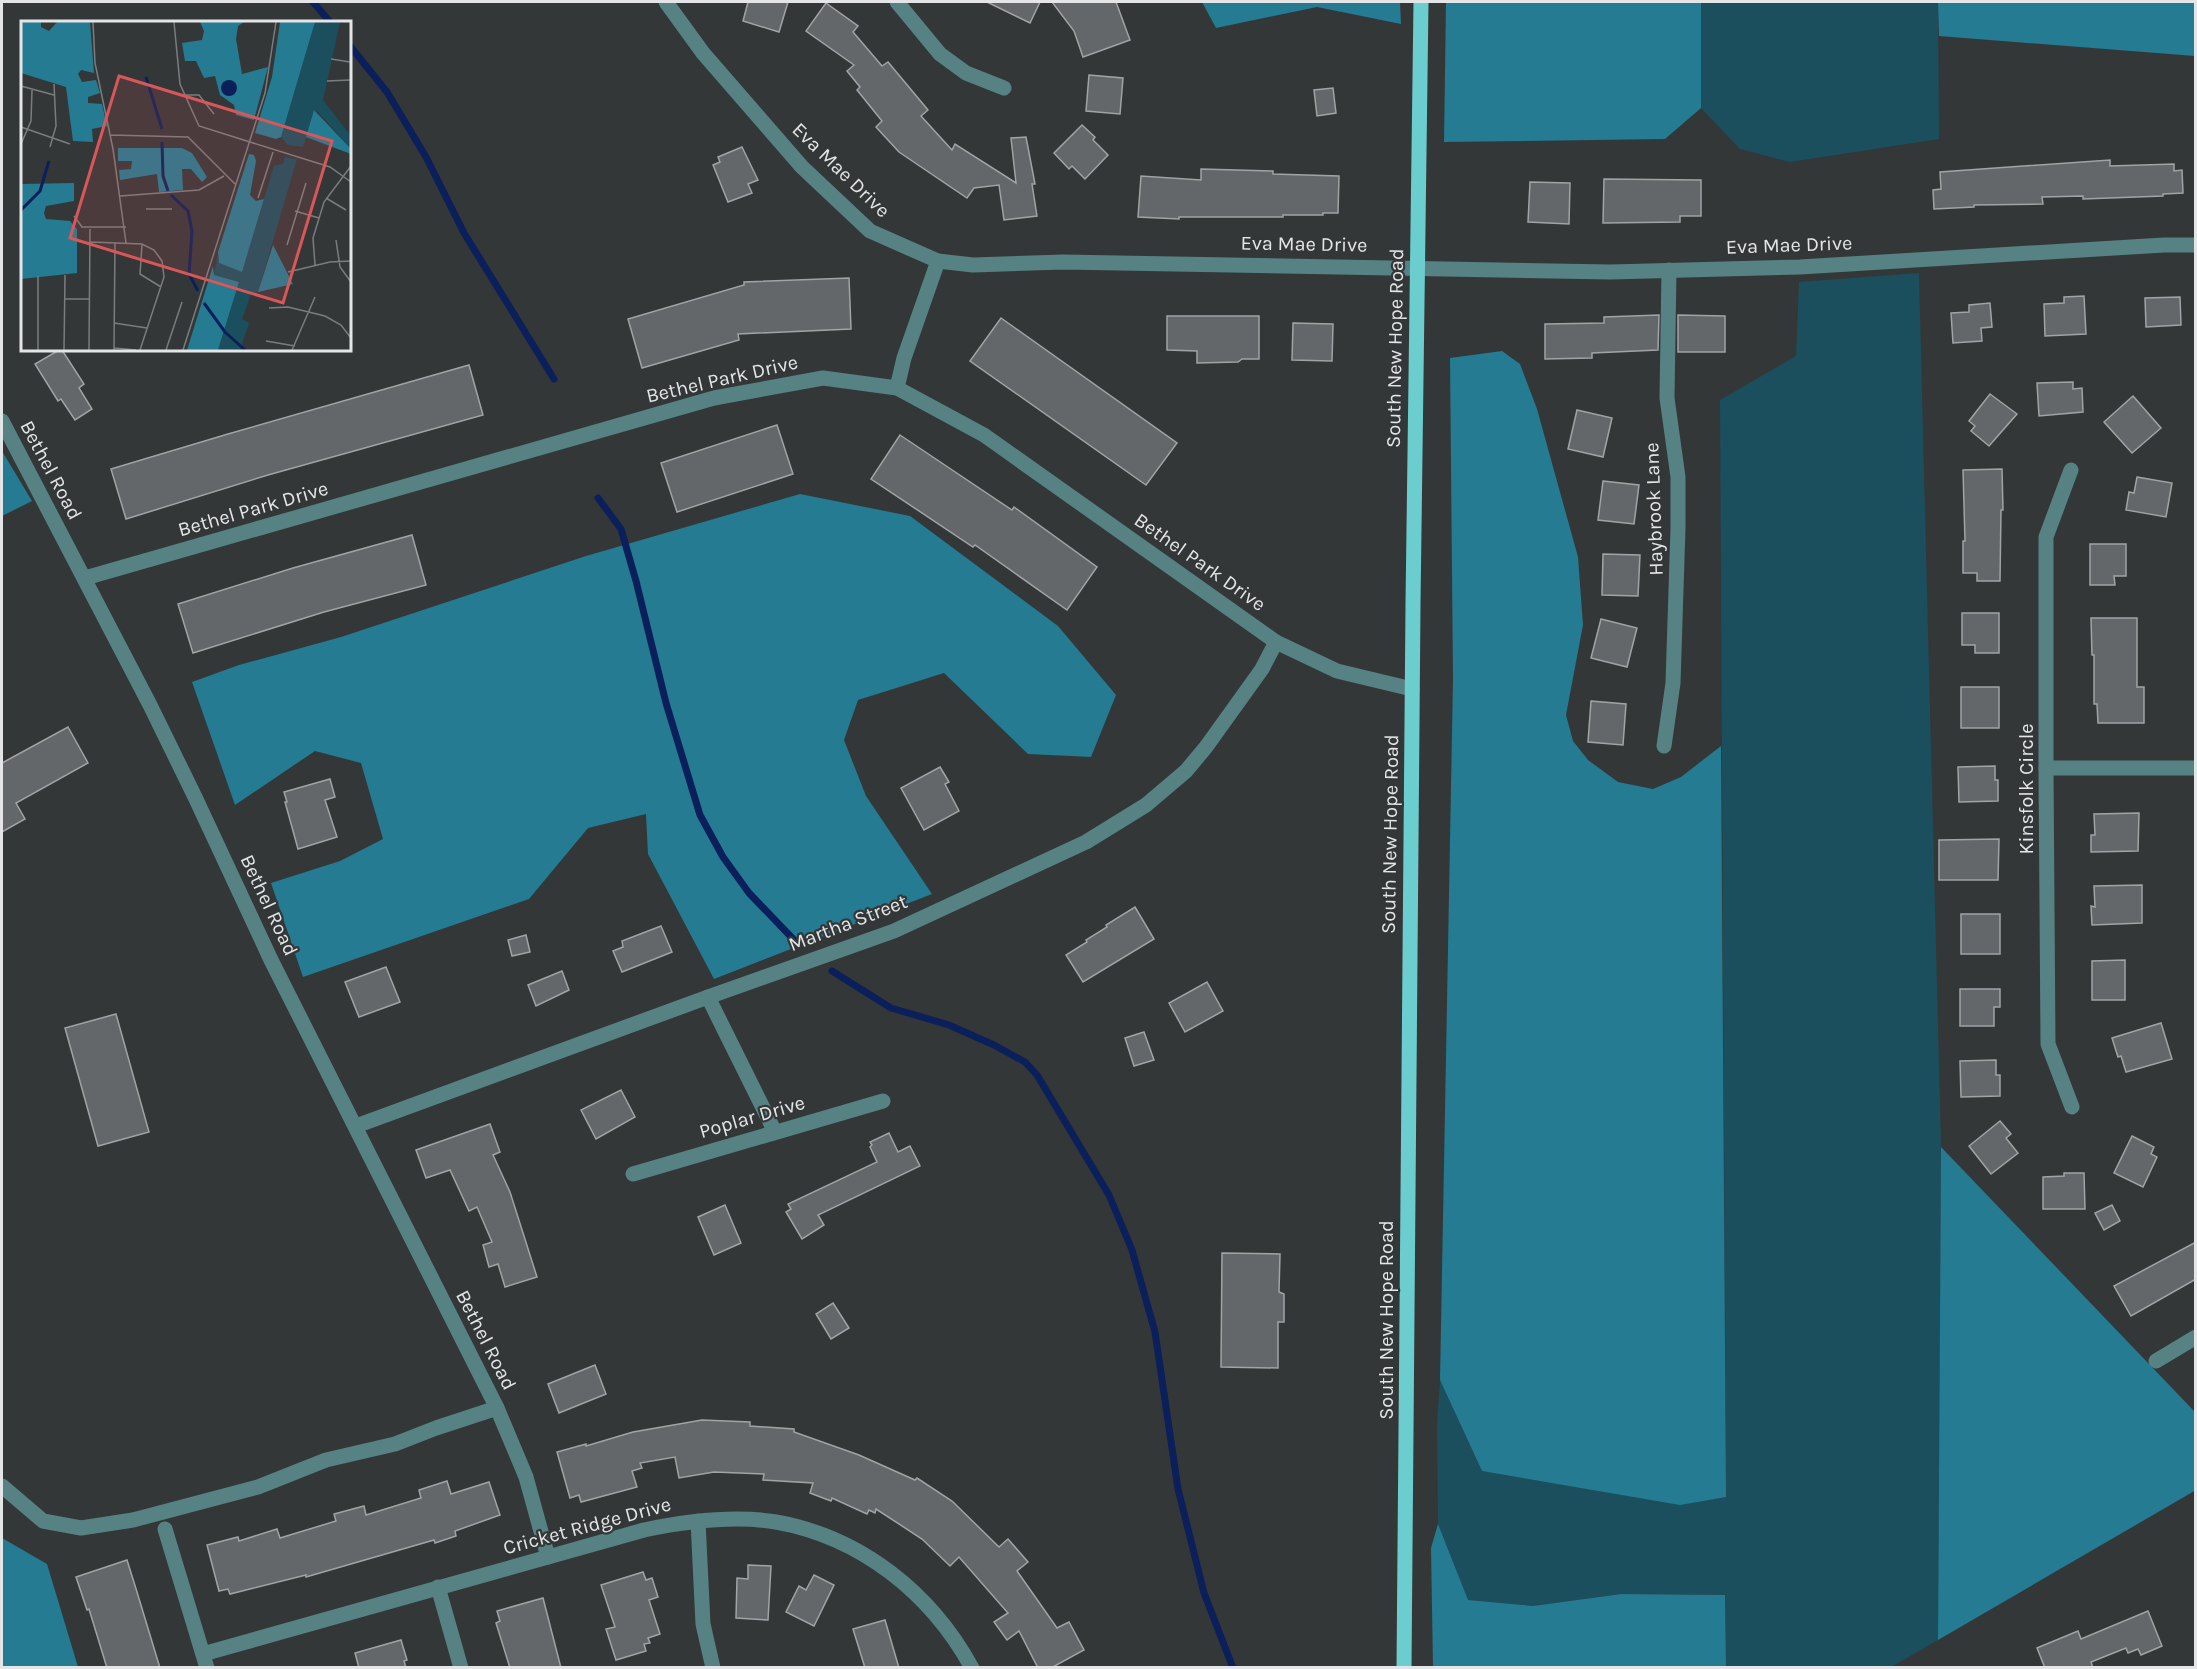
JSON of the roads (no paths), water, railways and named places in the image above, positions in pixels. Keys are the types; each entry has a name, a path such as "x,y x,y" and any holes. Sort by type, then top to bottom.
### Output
{"main road":[{"name":"South New Hope Road","path":"1404,1668 1412,689 1421,2"}],"street":[{"name":"Eva Mae Drive","path":"666,2 703,53 802,167 870,231 938,261 973,265 1063,262 1611,272 1800,267 2196,245"},
{"path":"897,2 940,54 966,74 1004,88"},
{"path":"897,388 904,358 938,261"},
{"name":"Haybrook Lane","path":"1664,746 1672,683 1678,528 1678,477 1667,398 1669,270"},
{"name":"Bethel Park Drive","path":"85,578 714,398 823,378 897,388 984,435 1276,642 1337,671 1412,689"},
{"name":"Bethel Road","path":"2,421 85,578 195,797 271,960 497,1408 526,1477 548,1557"},
{"name":"Kinsfolk Circle","path":"2071,470 2046,537 2046,768 2048,1044 2072,1107"},
{"name":"Martha Street","path":"356,1126 894,931 1086,842 1146,805 1186,771 1262,669 1276,642"},
{"path":"2046,768 2196,768"},
{"path":"708,997 776,1132"},
{"name":"Poplar Drive","path":"633,1174 883,1101"},
{"path":"2156,1361 2196,1337"},
{"name":"Bethel Road","path":"2,1486 43,1521 81,1528 133,1520 258,1487 326,1460 395,1444 497,1408"},
{"name":"Cricket Ridge Drive","path":"205,1661 438,1587 644,1530 698,1521 739,1519 775,1522 804,1529 855,1550 881,1565 912,1590 958,1642 972,1668"},
{"path":"698,1521 702,1616 713,1668"},
{"path":"165,1529 205,1661"},
{"path":"438,1587 461,1668"}],"waterway":[{"path":"313,2 329,21"},
{"path":"351,47 387,92 426,157 464,233 554,379"},
{"path":"598,498 621,529 666,703 700,815 723,857 749,893 797,943"},
{"path":"832,971 891,1008 949,1025 1025,1062 1037,1075 1109,1195 1132,1250 1155,1332 1178,1489 1204,1593 1233,1668"}]}
